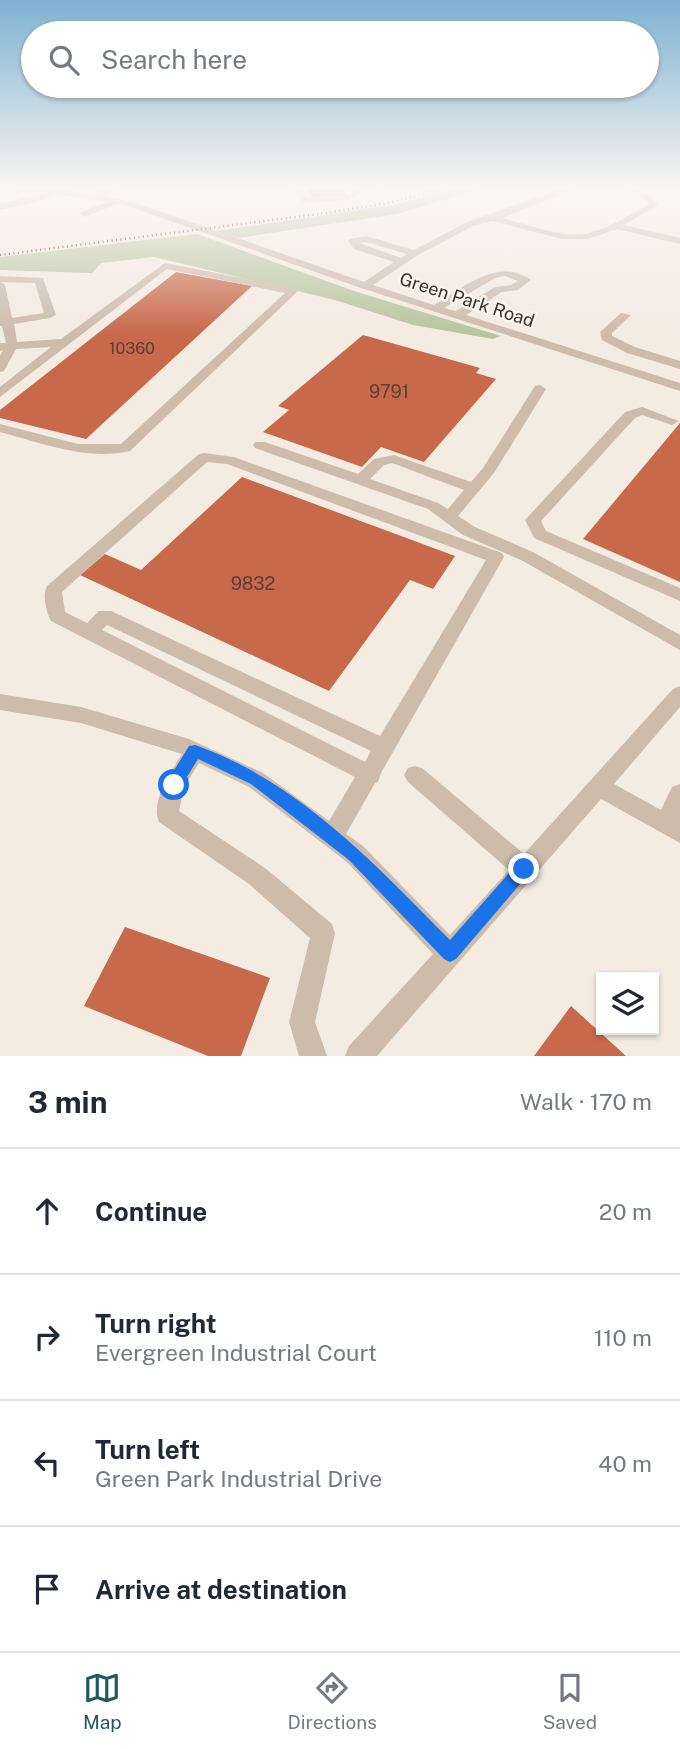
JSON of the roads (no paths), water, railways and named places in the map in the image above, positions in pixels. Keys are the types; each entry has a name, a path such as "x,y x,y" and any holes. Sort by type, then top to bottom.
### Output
{"street":[{"name":"Green Park Road","path":"220,236 365,286 680,387"},
{"path":"365,286 444,236"},
{"path":"562,236 574,244 586,245 590,242 587,236"},
{"path":"660,236 680,241"},
{"path":"404,262 357,247 353,241 366,239 415,253"},
{"path":"0,393 165,266 292,291 125,449 106,452 80,448 0,428"},
{"path":"436,308 492,275 506,273 526,280 513,288 499,289 458,315"},
{"path":"0,279 38,280 50,315 4,322"},
{"path":"0,285 6,346 0,368"},
{"path":"625,315 605,335 614,344 680,365"},
{"path":"6,346 64,342"},
{"path":"614,366 631,350"},
{"path":"450,516 489,470 540,389"},
{"path":"672,421 642,411 630,415 533,520 540,534 680,595"},
{"path":"260,445 433,506 468,531 527,556 680,643"},
{"path":"332,837 371,775 496,557 229,460 204,457 53,590 57,616 371,775"},
{"path":"361,481 377,462 384,458 394,459 473,488"},
{"path":"89,632 105,616 386,748"},
{"path":"359,1056 680,694"},
{"path":"0,702 81,715 195,751 256,780 355,854 450,953"},
{"path":"195,751 174,785 167,814 257,876 323,933 302,1022 313,1056"},
{"path":"415,775 524,869"},
{"path":"598,786 673,828 679,797"}],"railway":[{"path":"0,255 146,236"}]}
